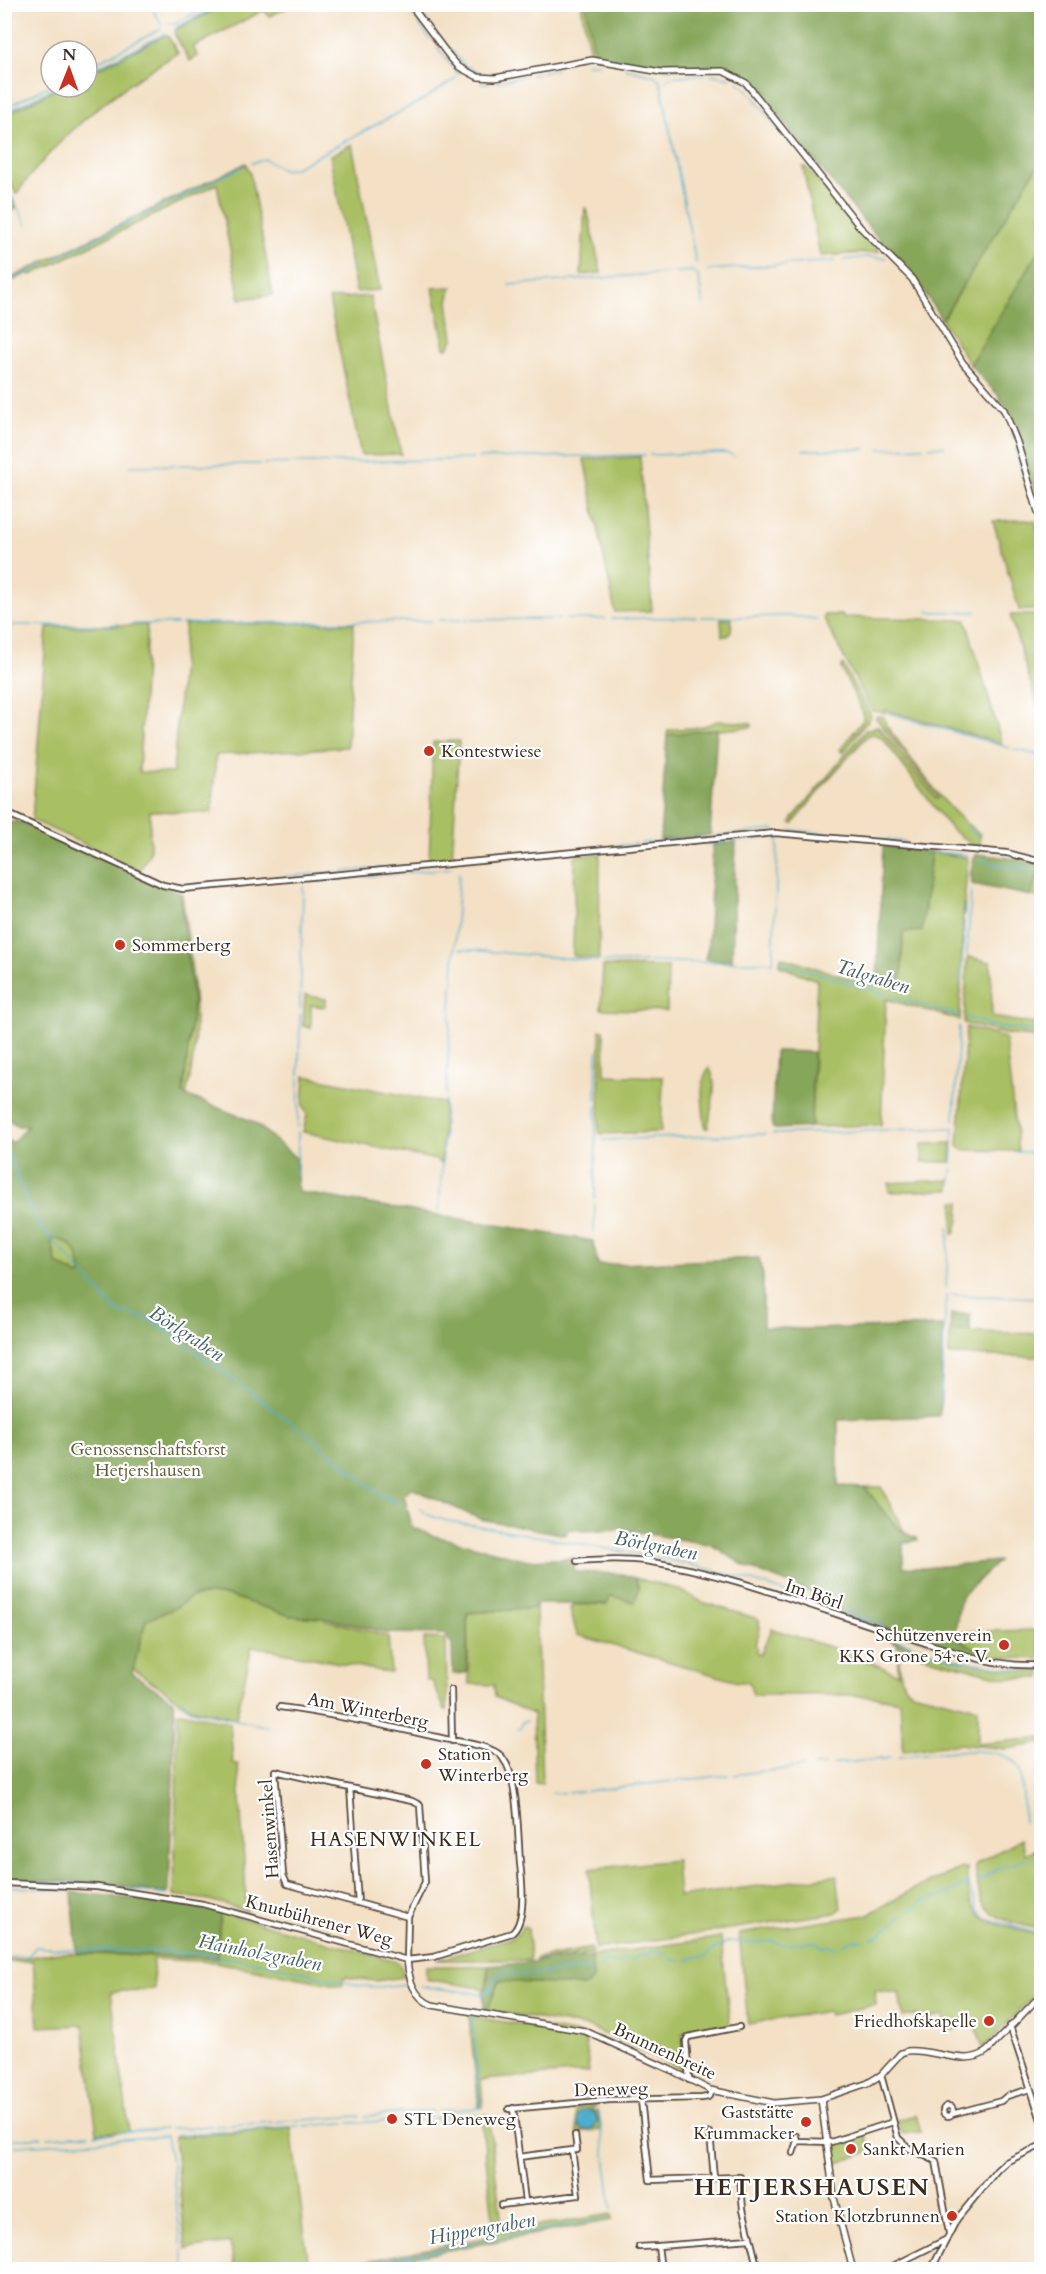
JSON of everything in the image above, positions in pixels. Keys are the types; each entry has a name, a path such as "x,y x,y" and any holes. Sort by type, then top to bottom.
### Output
{"street":[{"path":"410,4 454,62 467,72 483,78 495,78 592,60 661,72 723,71 746,83 860,227 912,279 963,363 1004,410 1017,442 1041,525"},
{"path":"4,812 163,885 183,889 782,833 1007,854 1041,862"},
{"name":"Im Börl","path":"577,1561 633,1560 679,1567 738,1583 965,1656 1018,1665 1041,1665"},
{"name":"Am Winterberg","path":"451,1690 452,1741"},
{"name":"Am Winterberg","path":"280,1707 357,1720 495,1752 508,1766 513,1787 521,1868 520,1918 517,1929 512,1933 434,1957 407,1960"},
{"name":"Hasenwinkel","path":"407,1960 408,1917 425,1882 420,1805 412,1801 275,1771 283,1875 287,1884 408,1917"},
{"path":"350,1788 358,1903"},
{"name":"Knutbührener Weg","path":"4,1883 97,1887 203,1904 407,1960 416,1992 420,1998 432,2005 594,2034"},
{"name":"Brunnenbreite","path":"594,2034 713,2091 774,2103 821,2099 868,2083 880,2075 898,2056 907,2051 963,2057 980,2056 1041,1994"},
{"path":"1010,2026 1041,2122"},
{"path":"689,2080 686,2042 688,2037 739,2027"},
{"path":"880,2075 896,2134 915,2152 935,2160 949,2233"},
{"path":"952,2114 1001,2101 1007,2096 1030,2089"},
{"name":"Deneweg","path":"519,2157 511,2108 610,2100 702,2098 708,2097 713,2091"},
{"path":"821,2099 834,2198 853,2270"},
{"path":"641,2100 650,2180 740,2177 743,2209 758,2270"},
{"path":"793,2153 797,2139 828,2142 893,2122"},
{"path":"710,2133 714,2178"},
{"path":"525,2202 519,2157 577,2150 575,2135"},
{"path":"931,2270 957,2219 997,2170 1006,2162 1041,2145"},
{"path":"501,2205 578,2195 572,2150"},
{"path":"639,2247 750,2239"},
{"path":"885,2270 946,2239"},
{"path":"658,2246 661,2270"}],"green space":[{"path":"227,4 293,5 269,16 264,10 193,47 198,56 190,61 175,35 176,29"},
{"path":"581,5 586,5 595,52 590,53"},
{"path":"586,5 1041,5 1039,146 1041,160 942,320 909,268 884,245 747,77 719,66 664,68 595,55"},
{"path":"165,35 168,36 178,53 132,82 90,115 51,152 16,194 5,173 5,115 39,98 99,99 99,68"},
{"path":"352,144 380,290 356,292 330,156"},
{"path":"1041,160 1041,247 970,365 942,320"},
{"path":"246,163 250,173 273,295 240,299 217,184 31,275 29,273 5,284 5,281"},
{"path":"803,167 806,167 879,252 820,256"},
{"path":"4,186 16,208 5,214 4,214"},
{"path":"585,207 601,273 581,275"},
{"path":"1041,247 1041,517 1017,427 999,396 970,365"},
{"path":"452,287 448,301 453,339 448,348 445,348 433,288"},
{"path":"370,296 401,454 361,455 329,299"},
{"path":"640,457 652,611 615,612 584,459"},
{"path":"993,521 1035,521 1041,541 1041,610 1019,610"},
{"path":"824,615 966,620 1002,744 886,710 885,713 872,711"},
{"path":"1010,615 1041,615 1041,717"},
{"path":"721,619 732,619 728,636 722,636"},
{"path":"354,623 347,747 216,755 212,813 150,811 150,852 140,870 32,820 47,627 147,625 139,772 173,773 185,624"},
{"path":"843,665 871,716 843,753 840,750 863,720 863,713 841,668"},
{"path":"877,716 884,717 886,725 918,769 953,811 980,834 980,846 973,847 971,843 953,831 884,740 875,734 868,735 826,782 793,824 791,823 866,730 878,726 936,799 938,798 876,718"},
{"path":"718,721 751,723 752,727 667,735 668,730 701,727"},
{"path":"717,729 710,835 660,840 667,735"},
{"path":"459,741 452,860 429,862 433,742"},
{"name":"Genossenschaftsforst Hetjershausen","path":"4,818 9,822 18,821 180,893 193,1002 183,1094 254,1122 296,1158 298,1192 593,1241 598,1265 759,1258 763,1275 763,1327 803,1329 943,1326 940,1414 938,1416 838,1420 838,1486 865,1487 894,1524 917,1538 918,1540 903,1543 903,1567 923,1568 998,1561 961,1597 954,1636 984,1654 983,1658 809,1604 812,1593 745,1566 712,1545 620,1529 584,1531 568,1529 566,1535 480,1519 411,1489 404,1495 412,1527 431,1535 528,1560 574,1558 574,1572 622,1574 635,1578 639,1588 635,1602 610,1596 607,1604 535,1604 536,1608 467,1613 467,1673 453,1674 452,1644 445,1634 388,1633 325,1618 291,1616 230,1596 209,1594 191,1597 175,1608 146,1620 132,1673 173,1701 175,1712 169,1892 164,1894 113,1884 5,1879 4,1138 12,1143 27,1126 18,1126 5,1117","holes":["51,1238 74,1249 82,1274 78,1276 56,1263"]},
{"path":"736,842 732,961 705,959 708,947 713,845"},
{"path":"883,846 931,852 922,931 903,932 901,989 877,980"},
{"path":"931,852 968,858 963,917 960,1020 886,999 881,1125 811,1127 817,980 780,966 781,957 873,986 877,980 901,989 903,932 922,931"},
{"path":"600,854 599,959 573,956 575,856"},
{"path":"977,854 1011,858 1041,865 1031,896 972,884 973,861"},
{"path":"1041,865 1041,897 1031,896"},
{"path":"180,893 182,894 192,969 195,1020 191,1070 186,1095 183,1094 193,1002"},
{"path":"969,957 991,962 992,1017 1041,1025 1041,1038 1004,1034 964,1023"},
{"path":"603,966 668,967 667,1011 601,1009"},
{"path":"305,995 326,999 326,1005 322,1007 311,1005 311,1028 303,1026"},
{"path":"966,1027 1005,1038 1018,1151 963,1150 958,1146"},
{"path":"600,1030 604,1030 605,1075 663,1077 661,1132 601,1134 599,1131"},
{"path":"775,1051 813,1052 811,1127 775,1129 772,1127"},
{"path":"709,1068 714,1081 714,1089 708,1128 705,1128 702,1089 705,1074"},
{"path":"305,1076 444,1103 441,1164 436,1160 303,1132 307,1115 303,1106"},
{"path":"952,1143 951,1162 922,1162 922,1144"},
{"path":"950,1180 950,1190 889,1192 889,1183"},
{"path":"954,1202 960,1202 959,1220 955,1234 953,1234"},
{"path":"51,1237 65,1241 74,1248 82,1274 78,1276 56,1263"},
{"path":"951,1314 970,1314 970,1331 950,1331"},
{"path":"950,1331 1041,1334 1041,1357 949,1355"},
{"path":"865,1487 881,1487 906,1535 886,1515"},
{"path":"635,1578 678,1589 702,1602 759,1619 760,1630 755,1645 756,1653 760,1655 772,1629 849,1653 898,1674 898,1645 902,1677 907,1688 912,1692 978,1708 978,1744 1041,1738 1041,1743 1006,1749 959,1744 903,1751 900,1701 844,1695 753,1695 749,1682 738,1682 577,1635 570,1609 572,1605 606,1604 610,1596 639,1588"},
{"path":"209,1594 230,1596 291,1616 325,1618 325,1620 388,1636 391,1673 252,1646 236,1718 193,1709 133,1669 146,1620 175,1608 191,1597"},
{"path":"536,1608 542,1784 535,1783 533,1714 495,1697 494,1685 469,1684 467,1613"},
{"name":"Schützenverein KKS Grone 54 e. V.","path":"1035,1630 1041,1659 984,1654 954,1636 954,1632"},
{"path":"884,1637 981,1664 1041,1671 1041,1678 1005,1678 932,1659"},
{"path":"424,1638 446,1639 447,1710 432,1681 426,1680"},
{"path":"178,1713 230,1723 233,1763 238,1764 247,1911 209,1900 174,1895"},
{"path":"1021,1839 1025,1854 1041,1847 1041,1930 1008,1921 992,1913 986,1908 979,1893 976,1864"},
{"path":"676,1860 679,1897 837,1875 841,1909 835,1913 596,1949 589,1869"},
{"path":"967,1868 971,1903 978,1913 998,1924 1041,1937 1041,1988 983,2048 974,2021 946,2033 943,2015 922,2019 918,2015 903,2017 899,1993 875,1991 876,2005 841,2013 829,2015 828,2011 748,2024 739,1934 867,1915 916,1888"},
{"path":"72,1892 171,1903 220,1912 218,1958 77,1953"},
{"path":"220,1912 394,1961 400,1965 405,1977 375,1981 344,1977 342,1986 215,1962 153,1959 154,1989 111,1992 129,2131 97,2133 83,2025 38,2027 33,1961 5,1962 5,1959 21,1959 53,1953 218,1958"},
{"path":"523,1926 528,1929 530,1960 437,1960 511,1938 518,1934"},
{"path":"721,1937 730,2026 682,2033 685,2067 681,2069 589,2027 484,2010 488,2008 499,1981 586,1986 593,1978 591,1956"},
{"path":"591,1948 592,1953 536,1960 536,1958"},
{"path":"591,1956 593,1978 586,1986 499,1981 488,2009 484,2009 483,1991 488,1982 488,1966"},
{"path":"426,1966 488,1966 486,1989 426,1979"},
{"path":"469,2016 585,2035 589,2072 481,2080 483,2107 479,2107"},
{"path":"597,2105 591,2109 596,2112 597,2110 601,2130 577,2132 576,2108"},
{"path":"488,2114 503,2232 611,2214 612,2220 360,2266 360,2269 321,2270 495,2236 481,2115"},
{"path":"916,2115 921,2132 902,2134 897,2120"},
{"path":"291,2128 309,2269 235,2269 230,2243 186,2249 174,2137"},
{"name":"Sankt Marien","path":"865,2133 870,2151 833,2165 832,2147 835,2143"}],"water":[{"path":"587,2110 594,2113 597,2120 594,2127 587,2130 580,2127 577,2120 580,2113"}],"waterway":[{"path":"168,23 174,24 213,4"},
{"path":"174,34 177,27 223,4"},
{"path":"405,4 430,39"},
{"path":"414,4 433,30"},
{"path":"152,8 162,25"},
{"path":"99,61 161,29"},
{"path":"99,66 165,34"},
{"path":"438,36 464,65 485,75"},
{"path":"436,46 459,75"},
{"path":"574,58 588,56"},
{"path":"598,56 670,69"},
{"path":"490,75 567,60"},
{"path":"586,64 599,64"},
{"path":"625,68 654,75 660,80 696,263"},
{"path":"675,69 726,68"},
{"path":"542,72 556,69"},
{"path":"531,75 538,73"},
{"path":"666,81 670,77 705,74"},
{"path":"710,74 731,78"},
{"path":"741,74 762,96"},
{"path":"496,82 525,76"},
{"path":"252,163 264,159 284,170 295,168 426,98 456,78"},
{"path":"738,82 747,89 784,136"},
{"path":"481,83 490,83"},
{"path":"4,108 39,91"},
{"path":"4,113 39,96"},
{"path":"787,139 790,144"},
{"path":"53,259 244,166"},
{"path":"4,183 27,225"},
{"path":"844,260 866,257 886,258"},
{"path":"708,270 835,261"},
{"path":"4,283 47,263"},
{"path":"509,285 692,271 698,275 703,304"},
{"path":"1011,434 1013,439"},
{"path":"929,447 944,446"},
{"path":"880,449 923,447"},
{"path":"1015,447 1025,483"},
{"path":"803,450 866,449"},
{"path":"650,455 723,453 734,457"},
{"path":"478,458 645,455"},
{"path":"264,464 473,459"},
{"path":"130,466 260,464"},
{"path":"1033,481 1042,486"},
{"path":"928,612 976,612"},
{"path":"736,617 791,616 816,619"},
{"path":"612,619 696,617"},
{"path":"701,617 733,617"},
{"path":"438,620 559,619"},
{"path":"565,619 605,619"},
{"path":"328,622 432,621"},
{"path":"240,623 324,622"},
{"path":"181,624 219,623"},
{"path":"223,623 236,623"},
{"path":"102,625 119,624"},
{"path":"131,624 177,624"},
{"path":"4,625 33,625"},
{"path":"37,625 94,625"},
{"path":"888,713 1010,748"},
{"path":"1014,749 1042,756"},
{"path":"967,828 979,836"},
{"path":"714,836 775,830"},
{"path":"791,830 906,842"},
{"path":"695,838 704,837"},
{"path":"732,841 778,837 773,962 741,962"},
{"path":"641,843 679,840"},
{"path":"706,844 728,842"},
{"path":"610,846 637,844"},
{"path":"569,850 606,846"},
{"path":"977,848 981,846 988,848"},
{"path":"1000,849 1042,859"},
{"path":"463,860 564,851"},
{"path":"931,852 968,855"},
{"path":"982,860 1042,872"},
{"path":"431,863 458,861"},
{"path":"404,866 426,864"},
{"path":"341,872 401,866"},
{"path":"312,882 451,868"},
{"path":"270,878 337,872"},
{"path":"446,1095 459,873"},
{"path":"300,1009 303,887"},
{"path":"967,956 971,890"},
{"path":"965,905 965,915"},
{"path":"963,952 964,921"},
{"name":"Talgraben","path":"460,949 598,961"},
{"path":"961,984 962,957"},
{"name":"Talgraben","path":"603,962 646,962"},
{"name":"Talgraben","path":"649,962 737,962"},
{"name":"Talgraben","path":"779,962 959,1016"},
{"path":"298,1128 300,1014"},
{"name":"Talgraben","path":"967,1018 1000,1028 1042,1031"},
{"path":"954,1121 959,1026"},
{"path":"596,1099 597,1051"},
{"path":"444,1124 445,1100"},
{"path":"595,1198 596,1106"},
{"path":"773,1134 954,1128 953,1143"},
{"path":"443,1150 444,1131"},
{"path":"297,1176 298,1132"},
{"path":"603,1140 765,1134"},
{"path":"952,1164 953,1147"},
{"name":"Börlgraben","path":"4,1150 8,1153 21,1188 38,1223 116,1311 148,1319 182,1341 312,1438 378,1493 397,1503"},
{"path":"1016,1152 1042,1153"},
{"path":"439,1211 443,1153"},
{"path":"951,1185 952,1169"},
{"path":"594,1233 595,1204"},
{"path":"946,1288 949,1228"},
{"path":"941,1403 946,1295"},
{"path":"952,1295 1042,1298"},
{"name":"Börlgraben","path":"419,1508 428,1515 447,1521 653,1557 718,1571 802,1599 811,1599 884,1626"},
{"name":"Börlgraben","path":"888,1637 957,1660 1014,1670 1042,1670"},
{"path":"179,1702 192,1710 269,1727"},
{"path":"518,1729 521,1728 522,1722 527,1721"},
{"path":"898,1757 980,1751 1009,1759 1020,1772 1024,1822"},
{"path":"833,1764 891,1758"},
{"path":"813,1766 825,1765"},
{"path":"767,1771 804,1767"},
{"path":"734,1775 763,1771"},
{"path":"675,1781 728,1775"},
{"path":"586,1791 672,1781"},
{"path":"568,1793 582,1791"},
{"path":"552,1793 564,1793"},
{"path":"1031,1826 1042,1820"},
{"name":"Hainholzgraben","path":"980,1880 1000,1868 1042,1854"},
{"path":"4,1880 93,1884 167,1895"},
{"path":"911,1910 924,1901 950,1893 968,1883 978,1910 986,1918 1042,1935"},
{"path":"4,1886 30,1888"},
{"path":"34,1888 70,1890"},
{"name":"Hainholzgraben","path":"871,1938 877,1937 903,1915"},
{"name":"Hainholzgraben","path":"844,1944 852,1940 863,1941"},
{"name":"Hainholzgraben","path":"687,1961 695,1957 707,1956 711,1951 729,1941 751,1943 772,1941 782,1944 816,1942 824,1948 828,1945 836,1948"},
{"name":"Hainholzgraben","path":"4,1956 28,1956 36,1947 69,1950 206,1953 217,1957 264,1963 361,1986 406,1984"},
{"name":"Hainholzgraben","path":"620,1963 625,1959 634,1960 640,1954 646,1955 653,1951 666,1953"},
{"name":"Hainholzgraben","path":"670,1959 680,1961"},
{"name":"Hainholzgraben","path":"420,1986 482,1994 491,1990 496,1976 509,1973 523,1975 600,1968 605,1960 616,1964"},
{"path":"438,2111 481,2108 472,2016"},
{"path":"365,2116 432,2111"},
{"path":"599,2111 612,2209"},
{"path":"466,2115 479,2114"},
{"path":"433,2118 462,2115"},
{"path":"215,2126 360,2116"},
{"path":"400,2120 429,2118"},
{"path":"349,2123 386,2121"},
{"path":"304,2126 345,2123"},
{"path":"170,2129 211,2126"},
{"path":"232,2131 300,2126"},
{"path":"119,2132 165,2129"},
{"path":"177,2135 228,2131"},
{"path":"95,2134 115,2133"},
{"path":"48,2137 89,2134"},
{"path":"4,2147 166,2136 171,2161"},
{"path":"4,2140 42,2137"},
{"path":"172,2164 181,2244"},
{"name":"Hippengraben","path":"360,2264 608,2218"},
{"path":"182,2248 185,2270"},
{"name":"Hippengraben","path":"332,2270 350,2266 356,2270"}],"place":[{"name":"Kontestwiese","path":"429,751"},
{"name":"Sommerberg","path":"120,945"},
{"name":"Schützenverein KKS Grone 54 e. V.","path":"1004,1645"},
{"name":"Station Winterberg","path":"426,1764"},
{"name":"Friedhofskapelle","path":"989,2021"},
{"name":"STL Deneweg","path":"392,2119"},
{"name":"Gaststätte Krummacker","path":"806,2122"},
{"name":"Sankt Marien","path":"851,2149"},
{"name":"Station Klotzbrunnen","path":"952,2216"}],"district":[{"name":"HASENWINKEL","path":"396,1839"},
{"name":"HETJERSHAUSEN","path":"812,2187"}]}
